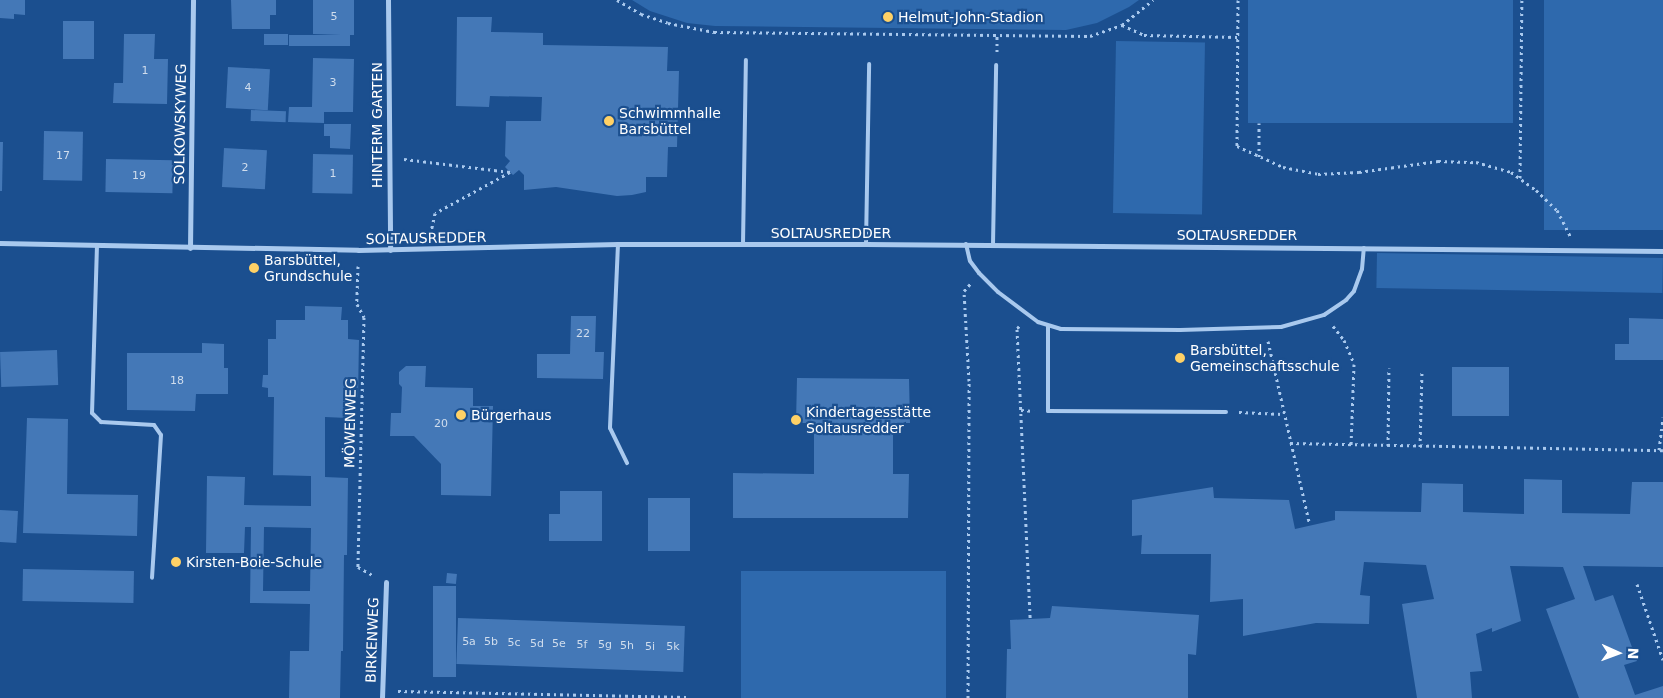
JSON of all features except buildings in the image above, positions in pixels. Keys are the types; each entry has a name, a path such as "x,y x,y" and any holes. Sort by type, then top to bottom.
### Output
{"street":[{"name":"SOLKOWSKYWEG","path":"190,248 193,0"},
{"name":"HINTERM GARTEN","path":"388,0 390,250"},
{"name":"SOLTAUSREDDER","path":"0,243 358,250 618,244 966,244 1663,251"},
{"name":"BIRKENWEG","path":"382,698 386,582"}],"lane":[{"path":"743,244 746,60"},
{"path":"866,244 869,64"},
{"path":"993,245 996,65"},
{"path":"618,244 610,428 627,463"},
{"path":"966,244 970,261 979,273 1025,314 1048,326 1061,329 1265,328 1299,323 1324,315 1354,292 1362,269 1364,248"},
{"path":"97,246 92,413 101,422 154,425 161,435 152,578"},
{"path":"1048,326 1048,411 1226,412"}],"path":[{"path":"617,0 641,14 668,23 714,32 1090,36 1122,25 1153,0"},
{"path":"1238,0 1237,146 1283,167 1318,174 1359,172 1438,161 1476,162 1511,172 1557,210 1568,231 1574,250"},
{"path":"1520,179 1522,0"},
{"path":"1122,25 1144,35 1238,36"},
{"path":"1259,157 1260,124"},
{"path":"389,157 510,172 435,213 427,249"},
{"name":"MÖWENWEG","path":"358,250 357,304 364,317 358,567 386,582"},
{"path":"968,698 970,382 964,291 979,273"},
{"path":"1025,314 1017,329 1030,619"},
{"path":"1324,315 1344,340 1354,364 1351,445"},
{"path":"1265,328 1309,522"},
{"path":"1388,446 1389,368"},
{"path":"1420,447 1422,370"},
{"path":"1226,412 1283,414"},
{"path":"1290,443 1420,447 1661,450 1663,417"},
{"path":"1637,584 1663,660"},
{"path":"382,691 686,697"}],"shaded area":[{"name":"Helmut-John-Stadion","path":"632,0 1139,0 1097,23 1066,30 715,26 687,23 650,11"},
{"path":"1248,0 1513,0 1513,123 1248,123"},
{"path":"1544,0 1663,0 1663,230 1544,230"},
{"path":"1116,41 1205,43 1202,215 1113,213"},
{"path":"1377,253 1663,258 1662,293 1376,288"},
{"path":"741,571 946,571 946,698 741,698"}],"place":[{"name":"Helmut-John-Stadion","path":"888,17"},
{"name":"Schwimmhalle Barsbüttel","path":"609,121"},
{"name":"Barsbüttel, Grundschule","path":"254,268"},
{"name":"Barsbüttel, Gemeinschaftsschule","path":"1180,358"},
{"name":"Bürgerhaus","path":"461,415"},
{"name":"Kindertagesstätte Soltausredder","path":"796,420"},
{"name":"Kirsten-Boie-Schule","path":"176,562"}]}
